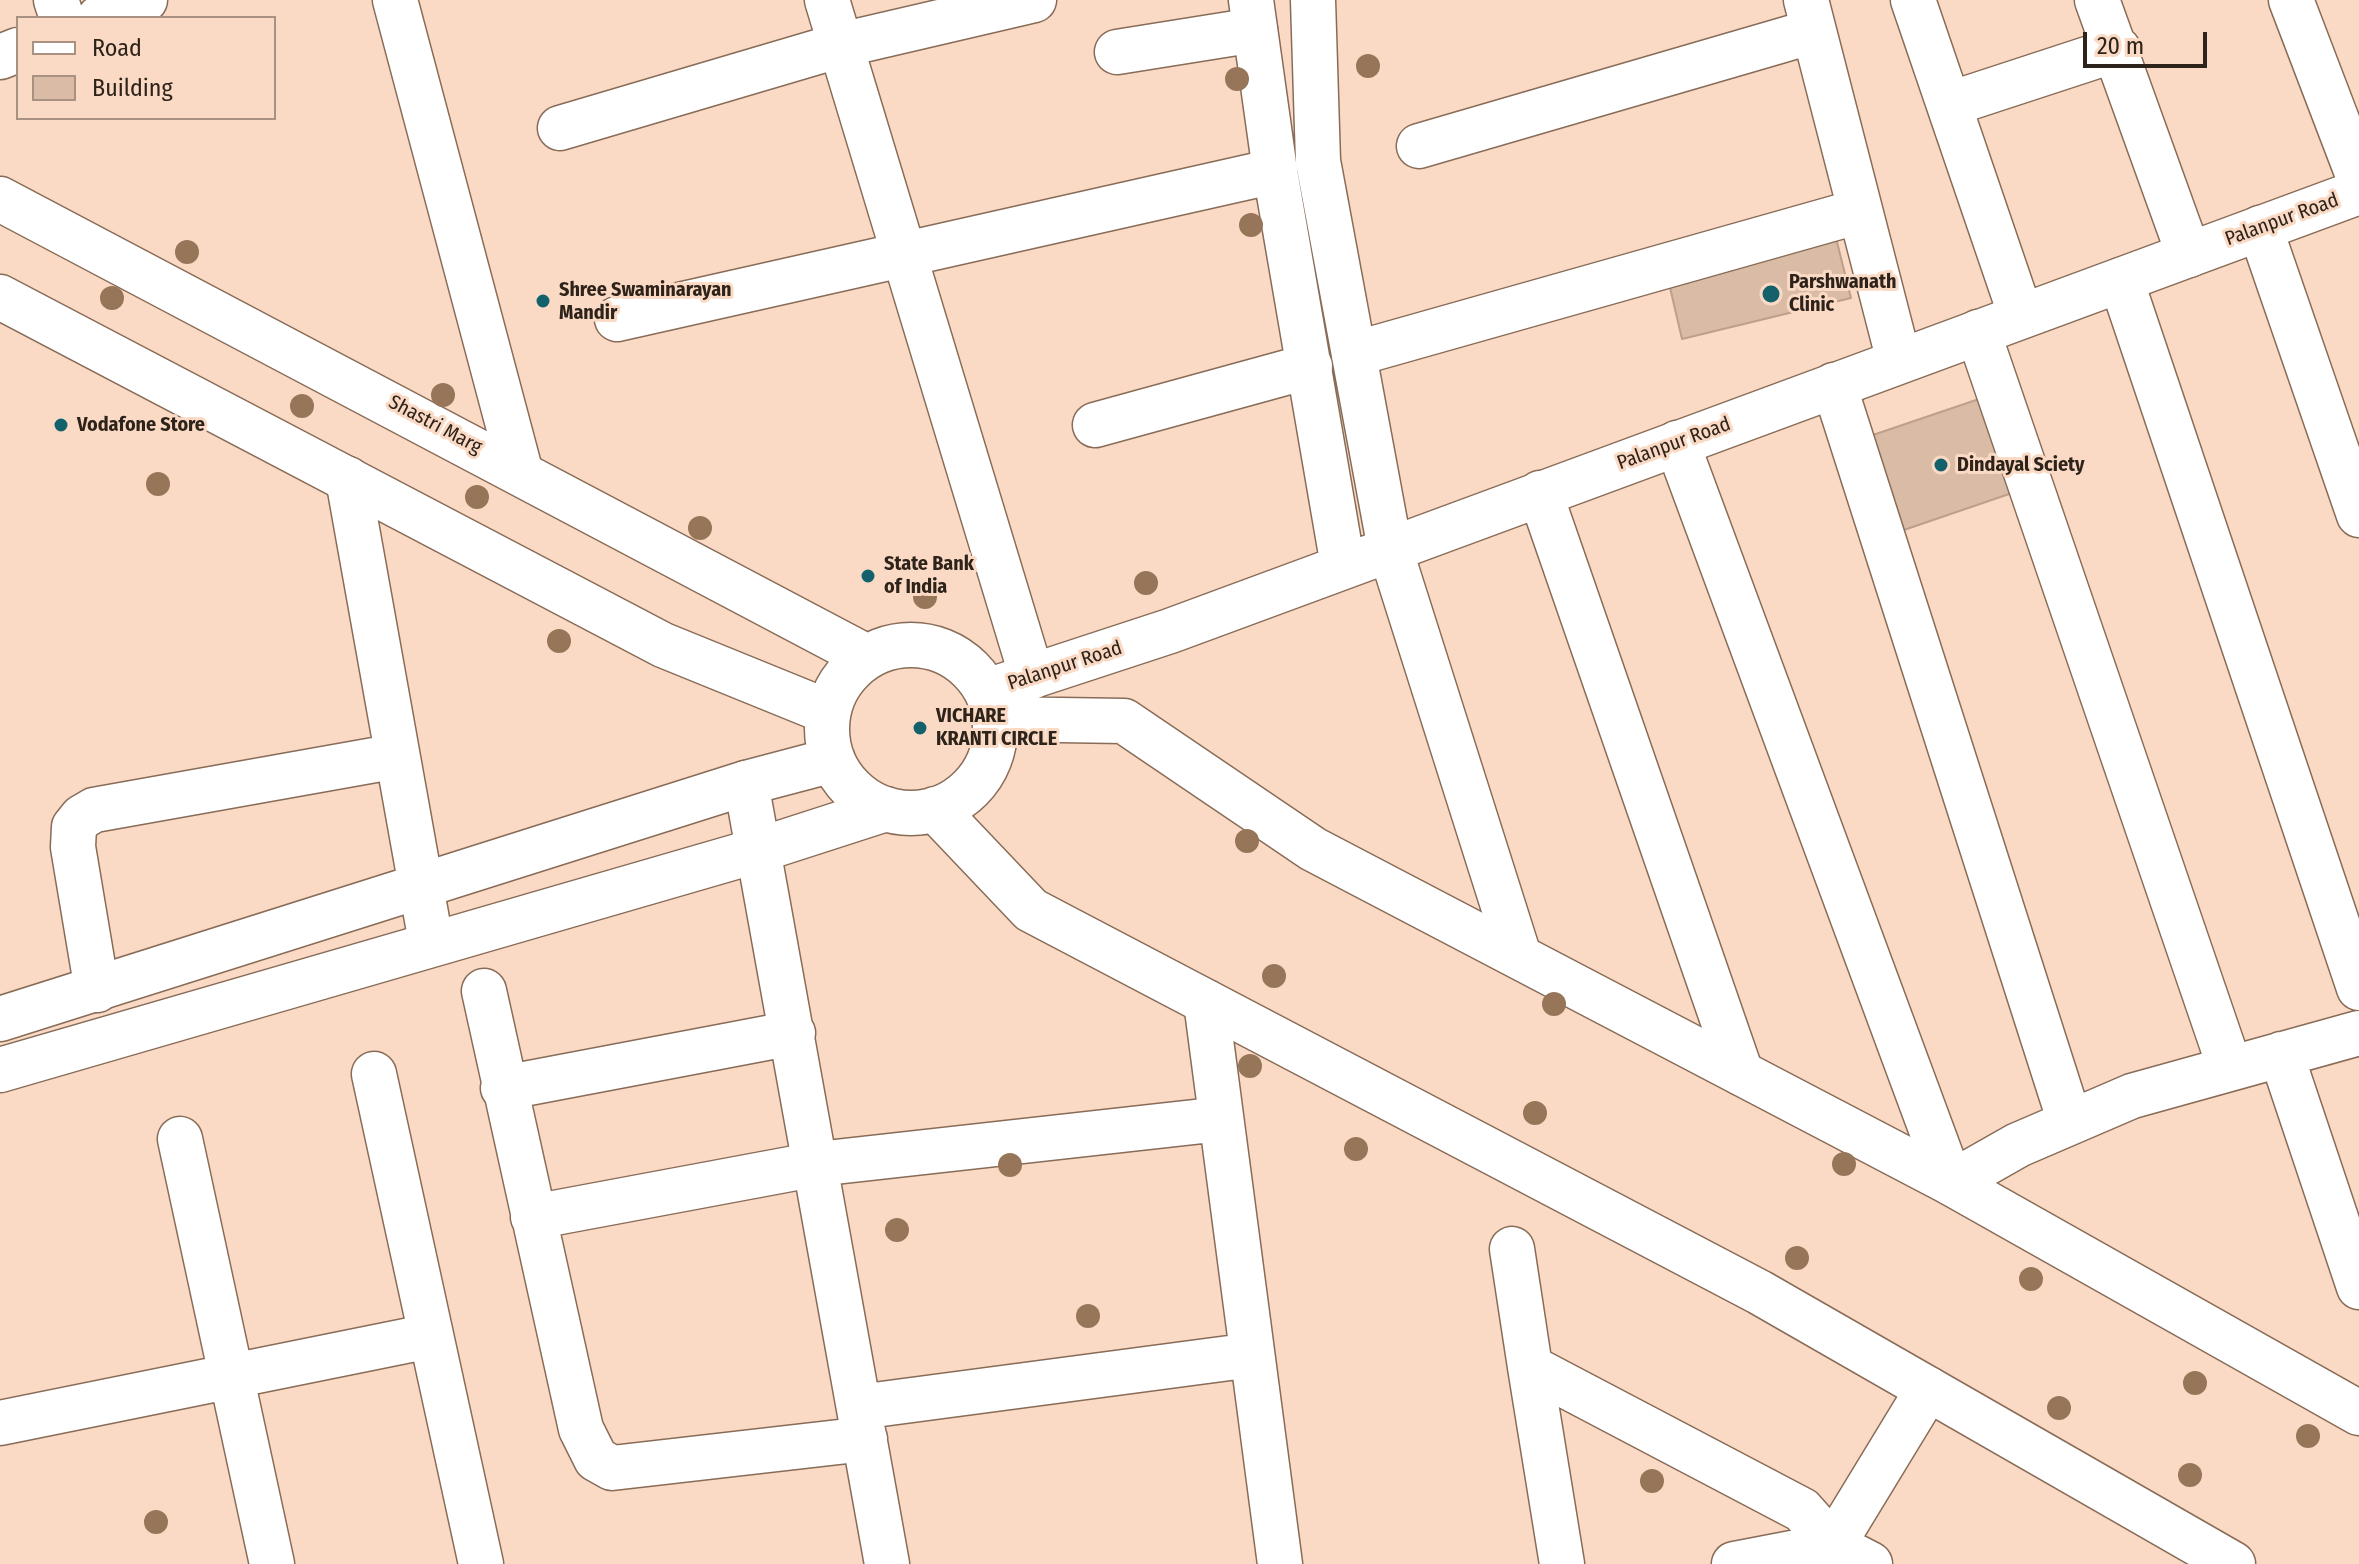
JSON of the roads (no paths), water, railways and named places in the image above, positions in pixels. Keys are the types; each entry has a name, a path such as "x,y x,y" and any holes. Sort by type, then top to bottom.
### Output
{"street":[{"path":"104,16 145,0"},
{"path":"395,0 520,470"},
{"path":"827,0 1032,677"},
{"path":"560,128 841,45 1034,0"},
{"path":"1313,0 1318,161 1390,549 1519,956"},
{"path":"1913,0 2021,316"},
{"path":"2097,0 2118,49 2189,255"},
{"path":"2291,0 2359,178"},
{"path":"1117,52 1253,15 1275,171 1343,566"},
{"path":"1419,146 1810,15 1899,361"},
{"path":"1950,104 2118,49"},
{"path":"617,319 1275,171"},
{"name":"Palanpur Road","path":"992,705 1032,677 1170,631 2359,192"},
{"name":"Shastri Marg","path":"0,199 520,470 867,657"},
{"path":"1354,354 1860,211"},
{"path":"2260,228 2359,515"},
{"path":"2121,280 2359,988"},
{"path":"0,297 663,645 828,712"},
{"path":"1978,332 2230,1068"},
{"path":"1095,425 1310,366"},
{"path":"1834,385 2070,1122"},
{"path":"1677,443 1951,1183"},
{"path":"348,479 431,942"},
{"path":"1540,493 1741,1073"},
{"path":"921,645 948,652 971,669 992,705 995,743 988,765 966,792 935,809 910,813 886,809 864,798 845,782 833,760 827,736 828,712 836,690 849,672 867,657 893,646 921,645"},
{"path":"992,705 1124,721 1313,849 1951,1183 2359,1413"},
{"path":"97,990 73,847 74,827 82,817 94,810 397,756"},
{"path":"833,760 746,783 97,990 1,1013 7,1068 431,942 759,850 886,809"},
{"path":"746,783 817,1164 884,1563"},
{"path":"935,809 1031,910 1759,1292 2233,1564"},
{"path":"484,991 503,1088 581,1429 596,1459 612,1468 1252,1355"},
{"path":"1206,1002 1280,1564"},
{"path":"503,1088 793,1033"},
{"path":"1951,1183 2018,1145 2132,1096 2359,1033"},
{"path":"2281,1054 2359,1287"},
{"path":"374,1074 481,1564"},
{"path":"533,1217 817,1164 1221,1119"},
{"path":"180,1139 272,1564"},
{"path":"1512,1249 1562,1564"},
{"path":"0,1423 430,1336"},
{"path":"1530,1367 1802,1510 1846,1558"},
{"path":"1846,1558 1928,1389"},
{"path":"1734,1564 1846,1558"}],"place":[{"name":"Parshwanath Clinic","path":"1771,294"},
{"name":"Shree Swaminarayan Mandir","path":"543,301"},
{"name":"Vodafone Store","path":"61,425"},
{"name":"Dindayal Sciety","path":"1941,465"},
{"name":"State Bank of India","path":"868,576"},
{"name":"VICHARE KRANTI CIRCLE","path":"920,728"}]}
